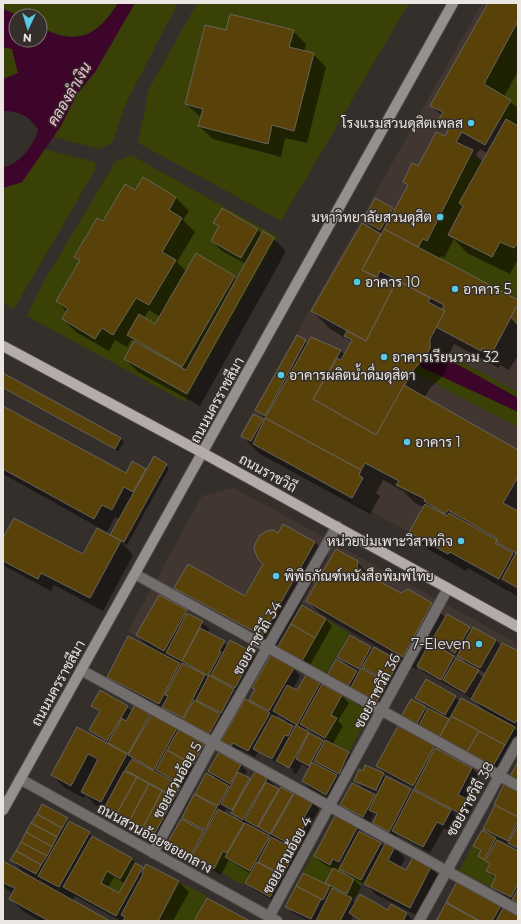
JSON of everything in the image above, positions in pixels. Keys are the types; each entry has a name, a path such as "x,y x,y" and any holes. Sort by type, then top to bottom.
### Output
{"main road":[{"name":"ถนนนครราชสีมา","path":"3,810 453,3"},
{"name":"ถนนราชวิถี","path":"3,346 203,452 518,627"}],"street":[{"name":"ซอยราชวิถี 34","path":"214,742 337,526"},
{"path":"134,574 518,786"},
{"name":"ซอยราชวิถี 36","path":"330,806 448,588"},
{"path":"82,670 518,910"},
{"name":"ซอยสวนอ้อย 5","path":"153,853 214,742"},
{"name":"ซอยราชวิถี 38","path":"419,921 518,742"},
{"name":"ถนนสวนอ้อยซอยกลาง","path":"20,780 273,919"},
{"name":"ซอยสวนอ้อย 4","path":"273,919 330,806"}],"shaded area":[{"name":"มหาวิทยาลัยสวนดุสิต","path":"482,3 518,3 518,592 239,437"},
{"path":"234,488 518,644 518,723 372,643 293,597 261,649 187,610 161,652 128,631 202,496"}],"green space":[{"path":"3,3 118,3 110,15 94,31 75,37 64,36 48,31 48,8 8,8 8,11 3,9"},
{"path":"135,3 178,3 127,101 112,143 99,149 53,137 77,94 95,72"},
{"path":"197,3 409,3 281,221 138,143 149,89"},
{"path":"518,5 518,130 467,98"},
{"path":"3,47 12,49 18,73 3,79"},
{"path":"44,149 95,162 95,170 14,309 3,303 3,188 22,182"},
{"path":"462,152 489,165 518,242 518,308 516,311 411,250"},
{"path":"131,155 278,237 185,402 27,316 43,283 115,162"},
{"path":"424,342 518,392 518,427 409,370"},
{"path":"324,618 350,633 325,675 298,660"},
{"path":"339,694 371,712 349,752 316,733"},
{"path":"475,841 508,859 492,888 459,871"},
{"path":"220,850 253,869 243,885 211,867"},
{"path":"314,852 364,879 352,901 302,874"},
{"path":"132,858 135,863 119,893 101,883 107,871 120,879"},
{"path":"179,882 207,896 194,921 158,921"}],"water":[{"name":"คลองลำเงิน","path":"118,3 135,3 95,72 77,94 61,126 22,182 3,188 3,167 15,162 25,153 33,142 38,130 35,125 24,115 3,111 3,79 18,73 12,49 3,47 3,9 8,11 8,48 48,48 48,31 64,36 75,37 85,35 94,31 110,15"},
{"path":"421,347 464,368 518,398 518,412 423,368 419,364"}],"building":[{"name":"โรงแรมสวนดุสิตเพลส","path":"488,3 518,3 518,21 484,84 511,100 485,145 462,132 456,142 473,150 427,241 423,239 418,247 384,229 408,185 403,182 412,163 418,166 436,132 445,136 450,126 439,119 443,112 430,106"},
{"path":"230,14 294,30 289,47 314,53 294,131 272,125 268,144 198,126 203,109 185,104 205,25 226,30"},
{"path":"506,119 518,126 518,246 517,244 514,248 500,242 492,257 448,235 463,206 459,203"},
{"path":"143,177 176,197 169,210 182,218 162,252 176,260 149,305 136,298 113,335 102,328 95,339 62,319 68,309 56,301 80,260 74,257 97,218 103,221 125,184 135,190"},
{"path":"375,198 393,208 380,230 363,220"},
{"path":"222,208 258,229 241,258 211,241 219,226 213,223"},
{"name":"อาคาร 10","path":"362,223 381,234 362,270 394,286 366,341 311,311"},
{"name":"อาคาร 5","path":"384,229 518,300 518,304 492,353 482,348 481,351 436,327 445,311 442,309 444,305 380,271 377,277 362,270"},
{"path":"263,231 274,238 187,394 124,359 134,341 186,370"},
{"path":"196,253 235,276 182,367 127,335 139,314 155,324"},
{"name":"อาคารเรียนรวม 32","path":"397,280 430,298 428,302 445,311 430,339 430,348 426,357 414,369 376,435 313,399 337,358 341,360 352,340 344,336 347,331 366,341"},
{"path":"515,308 518,310 518,325 511,317"},
{"name":"อาคารผลิตน้ำดื่มดุสิตา","path":"297,335 306,340 265,416 255,410"},
{"name":"อาคาร 1","path":"311,337 341,350 313,399 376,435 404,385 518,450 518,477 503,503 518,511 518,550 516,553 496,542 498,539 448,510 445,514 424,501 425,499 396,485 399,481 365,463 361,470 265,418"},
{"path":"3,373 121,438 115,449 3,388"},
{"path":"3,406 126,473 132,461 146,469 133,492 124,487 112,510 102,505 94,519 3,469"},
{"path":"253,414 263,419 251,441 241,436"},
{"path":"265,418 361,470 359,475 363,478 352,498 253,444"},
{"path":"154,456 167,464 124,542 110,535"},
{"name":"หน่วยบ่มเพาะวิสาหกิจ","path":"425,504 447,516 449,513 497,540 495,543 513,553 499,579 450,552 448,554 409,532"},
{"path":"14,518 83,554 97,528 121,541 90,598 41,573 38,579 3,561 3,538"},
{"name":"พิพิธภัณฑ์หนังสือพิมพ์ไทย","path":"283,524 315,542 262,636 174,588 188,564 245,596 263,564 258,559 254,549 256,542 260,535 267,531 273,530 278,533"},
{"path":"336,549 358,561 357,569 401,593 408,589 432,603 403,657 306,601"},
{"path":"516,553 518,554 518,588 502,579"},
{"path":"159,595 187,610 164,651 136,635"},
{"path":"302,605 326,619 315,638 291,624"},
{"path":"187,613 203,621 182,661 166,653"},
{"path":"447,614 470,627 455,653 432,640"},
{"path":"291,624 315,638 302,661 277,648"},
{"path":"473,627 496,640 480,668 457,656"},
{"path":"200,628 225,641 219,651 221,652 208,676 182,661"},
{"path":"350,635 371,647 359,669 337,657"},
{"path":"128,636 180,663 159,704 107,677"},
{"path":"230,640 254,653 235,688 211,675"},
{"path":"430,642 454,656 441,680 417,666"},
{"path":"502,643 518,651 518,718 515,723 471,699"},
{"path":"374,647 399,661 388,682 362,667"},
{"path":"271,655 294,668 269,711 249,700 255,689 252,688"},
{"path":"456,658 479,670 465,693 443,680"},
{"path":"336,659 357,671 347,688 326,677"},
{"path":"182,663 205,675 183,718 162,707 168,696 165,695"},
{"path":"361,668 387,683 376,703 350,689"},
{"path":"209,675 234,689 221,713 196,700"},
{"path":"306,675 320,683 297,725 273,711 287,685 297,690"},
{"path":"426,679 456,696 445,715 415,698"},
{"path":"322,684 342,695 331,715 337,718 325,738 300,724"},
{"path":"100,690 128,706 107,741 89,730 100,711 91,706"},
{"path":"461,698 515,727 505,745 451,716"},
{"path":"245,699 270,713 248,751 233,743 230,748 220,742"},
{"path":"411,699 426,707 416,725 401,717"},
{"path":"194,700 220,714 209,734 183,720"},
{"path":"135,705 150,714 128,754 108,743 122,718 126,721"},
{"path":"428,708 449,719 439,738 418,727"},
{"path":"152,714 177,728 154,770 128,755"},
{"path":"272,715 293,726 288,736 285,735 272,759 253,749"},
{"path":"451,716 479,731 467,752 439,738"},
{"path":"296,725 309,732 289,768 276,761"},
{"path":"398,726 435,745 413,786 376,766"},
{"path":"77,727 127,754 101,802 81,792 98,759 88,754 71,786 51,775"},
{"path":"179,729 205,743 193,764 167,750"},
{"path":"479,731 505,745 493,766 467,752"},
{"path":"309,733 323,740 309,766 296,759"},
{"path":"325,740 349,752 339,774 314,761"},
{"path":"435,748 472,768 458,795 467,799 459,813 414,789"},
{"path":"167,750 191,764 180,784 156,770"},
{"path":"219,752 241,765 230,784 208,771"},
{"path":"132,759 181,786 175,797 125,770"},
{"path":"312,762 337,775 326,795 302,781"},
{"path":"518,762 518,780 510,776"},
{"path":"365,765 384,773 376,790 354,781 359,769 363,771"},
{"path":"256,770 268,777 243,820 231,813"},
{"path":"124,771 137,777 117,813 105,806"},
{"path":"238,772 250,778 232,810 221,804"},
{"path":"206,773 229,786 218,806 195,794"},
{"path":"386,776 411,789 389,832 373,823 377,814 369,810"},
{"path":"137,777 149,784 130,820 117,813"},
{"path":"266,782 279,789 257,827 245,820"},
{"path":"352,783 375,795 363,817 340,805"},
{"path":"149,784 162,791 143,827 130,820"},
{"path":"504,784 518,791 518,817 494,805"},
{"path":"281,787 293,794 270,834 258,827"},
{"path":"413,790 451,810 443,825 437,822 423,847 392,831"},
{"path":"162,791 174,798 155,833 143,827"},
{"path":"295,792 313,802 303,819 307,821 298,838 302,841 297,848 271,834"},
{"path":"194,794 217,807 205,830 182,818"},
{"path":"42,804 68,818 62,828 37,814"},
{"path":"495,805 518,817 518,821 508,841 483,829"},
{"path":"218,809 244,823 227,853 223,851 214,869 192,856"},
{"path":"37,814 62,828 57,837 31,823"},
{"path":"336,814 358,826 339,862 333,859 330,865 314,856"},
{"path":"181,819 204,831 191,855 168,842"},
{"path":"69,821 90,832 59,887 38,876"},
{"path":"31,823 57,837 52,847 26,832"},
{"path":"245,823 270,836 250,871 225,857"},
{"path":"518,825 518,848 508,843"},
{"path":"482,830 496,838 484,860 478,856 481,850 473,846"},
{"path":"359,831 381,843 361,880 339,869"},
{"path":"26,832 52,847 47,856 21,842"},
{"path":"92,836 132,858 120,879 107,871 101,883 119,893 135,863 143,867 116,916 63,887"},
{"path":"271,837 296,850 283,875 258,862"},
{"path":"497,840 518,851 518,884 511,897 491,887 496,876 486,871 490,864 485,861"},
{"path":"21,842 47,856 41,865 16,851"},
{"path":"386,842 395,847 388,860 406,870 413,857 431,867 410,908 364,884"},
{"path":"16,851 41,865 36,874 10,860"},
{"path":"3,861 110,921 49,921 9,899 15,888 3,883"},
{"path":"257,862 282,876 270,897 245,883"},
{"path":"146,864 179,881 158,921 123,921 125,917 121,915 143,874 142,872"},
{"path":"333,868 354,879 347,894 325,883"},
{"path":"303,873 330,886 323,900 296,886"},
{"path":"458,880 502,904 492,921 480,921 446,902"},
{"path":"296,886 321,899 311,919 285,907"},
{"path":"332,888 352,898 340,921 316,921"},
{"path":"518,889 518,903 512,899"},
{"path":"360,894 388,910 391,904 407,913 403,921 361,921 349,913"},
{"path":"207,898 250,921 194,921"},
{"path":"446,903 479,921 436,921"},
{"path":"503,908 518,916 518,921 496,921"}],"place":[{"name":"โรงแรมสวนดุสิตเพลส","path":"471,123"},
{"name":"มหาวิทยาลัยสวนดุสิต","path":"440,217"},
{"name":"อาคาร 10","path":"357,282"},
{"name":"อาคาร 5","path":"455,289"},
{"name":"อาคารเรียนรวม 32","path":"384,357"},
{"name":"อาคารผลิตน้ำดื่มดุสิตา","path":"281,375"},
{"name":"อาคาร 1","path":"407,442"},
{"name":"หน่วยบ่มเพาะวิสาหกิจ","path":"461,541"},
{"name":"พิพิธภัณฑ์หนังสือพิมพ์ไทย","path":"276,576"},
{"name":"7-Eleven","path":"479,644"}]}
